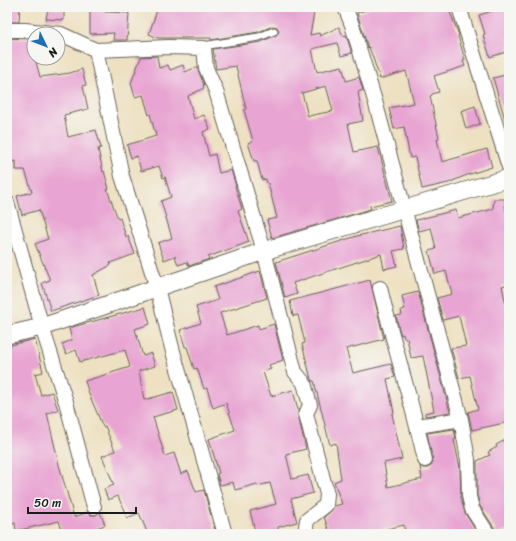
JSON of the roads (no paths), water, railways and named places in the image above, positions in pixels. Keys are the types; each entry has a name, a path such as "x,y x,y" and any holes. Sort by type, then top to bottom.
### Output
{"street":[{"path":"345,7 375,101 461,419 468,460 469,496 472,509 488,534"},
{"path":"459,7 509,167"},
{"path":"7,30 25,30 61,34 96,50 169,47 204,48 206,68 216,91 264,251 295,372 304,383 310,405 306,414 328,494 326,505 307,520 305,534"},
{"path":"96,50 122,176 157,288 172,348 225,534"},
{"path":"7,335 42,327 264,251 509,178"},
{"path":"7,202 42,327 66,402 94,507"},
{"path":"380,288 395,349 418,426 425,460"},
{"path":"418,426 461,419"}],"lane":[{"path":"204,48 209,45 259,37 274,31"}]}
